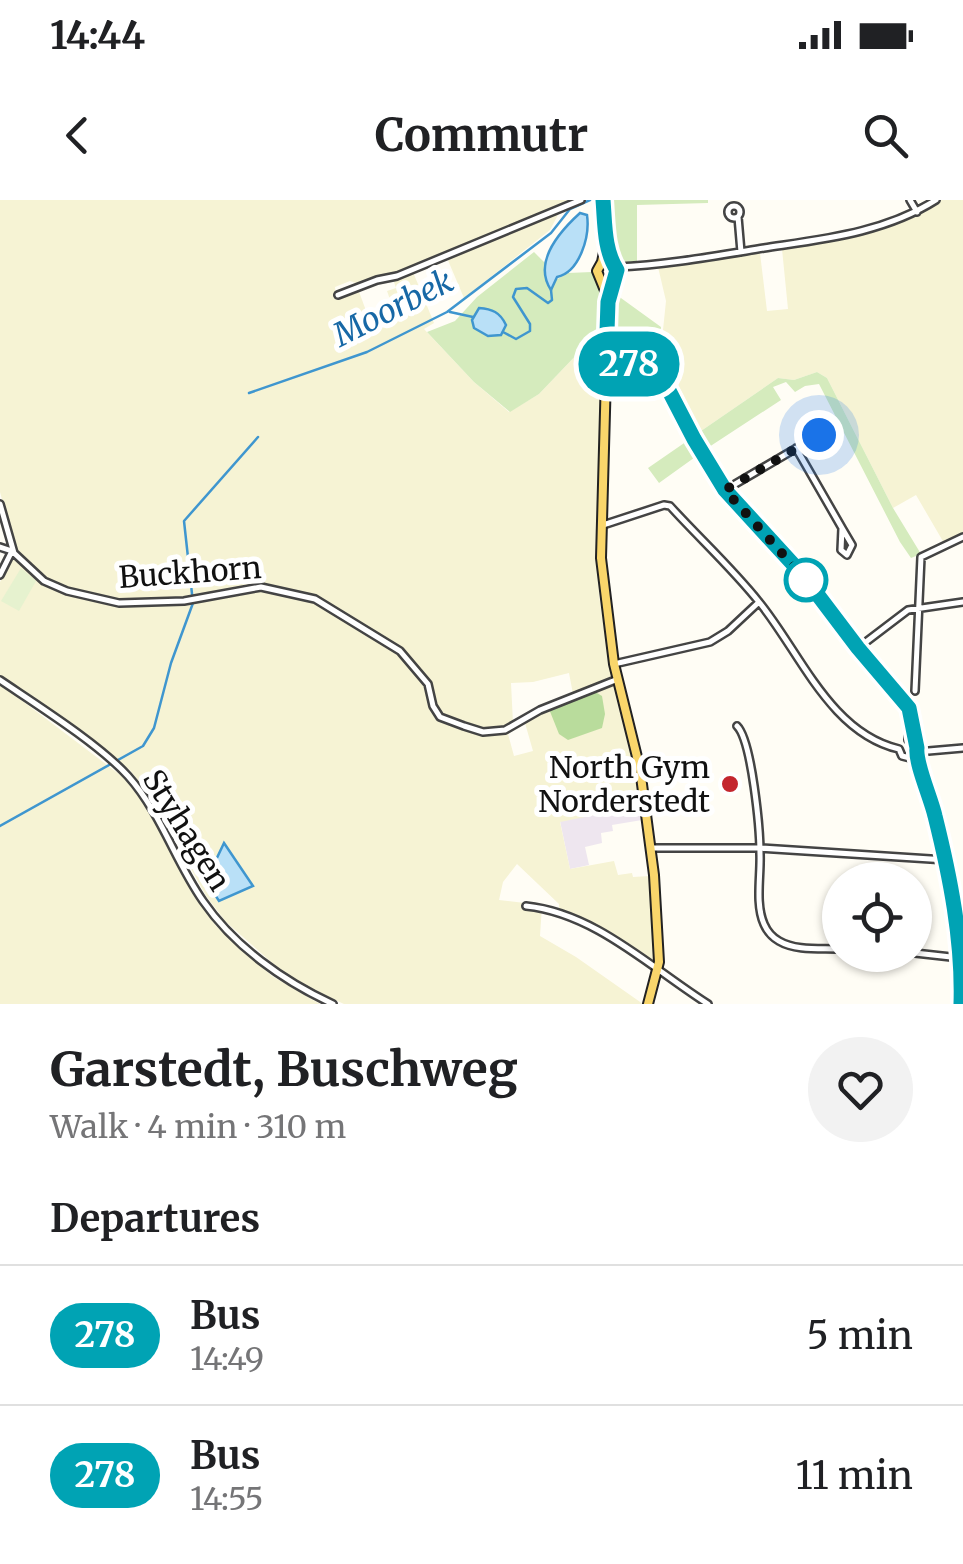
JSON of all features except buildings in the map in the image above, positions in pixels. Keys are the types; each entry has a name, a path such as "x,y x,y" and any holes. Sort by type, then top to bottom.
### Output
{"main road":[{"path":"602,200 610,271 602,576 614,664 640,770 657,908 658,971 648,1004"}],"street":[{"path":"338,295 397,276 581,200"},
{"path":"910,200 917,212"},
{"path":"610,271 846,235 917,212 936,200"},
{"path":"738,217 741,252"},
{"path":"606,366 637,365 665,383 725,490 802,574 912,714 914,755 928,787 960,929 961,1004"},
{"path":"725,490 829,429"},
{"path":"796,448 842,528"},
{"path":"0,504 12,551 0,575"},
{"path":"601,525 664,504 670,506 759,602 833,707 875,741 899,749 903,757 963,748"},
{"path":"915,690 922,557 963,537"},
{"path":"0,548 12,551"},
{"name":"Buckhorn","path":"12,551 44,581 119,603 193,599 261,587 315,599 400,651 428,684 440,717 483,732 504,730 540,710 618,679"},
{"path":"614,664 710,642 759,602"},
{"path":"858,648 896,617 918,608 963,602"},
{"name":"Styhagen","path":"0,680 116,766 150,805 202,900 225,928 277,973 332,1004"},
{"path":"736,726 744,734 750,760 760,848 761,912 769,932 792,946 822,948"},
{"path":"899,749 901,744 911,741"},
{"path":"650,848 760,848 946,860"},
{"path":"526,906 568,914 708,1004"},
{"path":"932,955 960,958"}],"shaded area":[{"path":"0,200 569,200 394,274 335,287 336,298 358,289 368,316 393,308 387,291 396,288 393,279 413,272 434,323 424,329 509,412 539,394 603,327 599,595 611,676 637,776 639,806 560,822 570,869 614,861 618,875 650,876 656,929 654,971 590,928 559,913 559,904 517,864 503,882 499,900 542,905 540,936 643,1004 344,1004 279,969 226,922 206,896 154,801 130,770 0,675 0,582 14,545 0,492","holes":["569,673 573,694 539,707 513,723 511,683","525,723 533,751 514,756 508,734"]},
{"path":"941,200 963,200 963,534 944,543 916,495 893,508 827,378 817,372 794,380 778,378 701,431 660,359 666,301 658,267 760,253 767,311 788,309 782,249 884,229 919,215"},
{"path":"559,213 550,230 464,298 447,258"},
{"path":"0,684 123,777 148,809 198,901 216,926 272,976 320,1004 0,1004"},
{"path":"639,806 642,820 612,825 613,831 601,833 602,843 585,847 589,865 570,869 560,821"}],"green space":[{"path":"611,200 708,203 637,205 637,263 627,262 616,250"},
{"path":"534,252 546,264 554,281 568,273 592,272 601,287 603,327 539,394 510,412 474,382 427,332 455,321 477,297"},
{"path":"614,293 661,327 662,363 618,353"},
{"path":"817,372 827,378 893,508 921,554 911,558 900,542 819,384 795,392 786,382 773,387 781,400 709,447 701,431 778,378 794,380"},
{"path":"690,439 698,455 659,483 648,468"},
{"path":"21,568 36,581 19,611 1,601"},
{"path":"592,690 602,696 602,728 568,740 559,734 549,709"}],"water":[{"path":"580,213 587,215 588,223 582,252 572,268 557,277 551,290 546,280 546,259 556,239"},
{"path":"479,308 492,310 501,317 506,325 501,335 488,336 474,328 472,320"},
{"path":"224,843 253,886 219,901 206,881"}],"waterway":[{"name":"Moorbek","path":"249,393 367,352 447,312 551,233 570,209 590,200"},
{"path":"503,332 516,339 530,331 530,324 513,297 516,289 527,288 548,303 552,300 551,290"},
{"path":"450,312 473,317"},
{"name":"Moorbek","path":"0,826 143,746 154,728 171,663 193,603 184,521 258,437"}],"bus line":[{"name":"278","path":"603,200 606,240 617,270 610,284 606,361 637,365 665,383 725,490 802,574 912,714 916,755 946,860 958,934 961,1004"}],"place":[{"name":"North Gym Norderstedt","path":"730,784"}],"route":[{"path":"806,580 725,490 819,435"}]}
